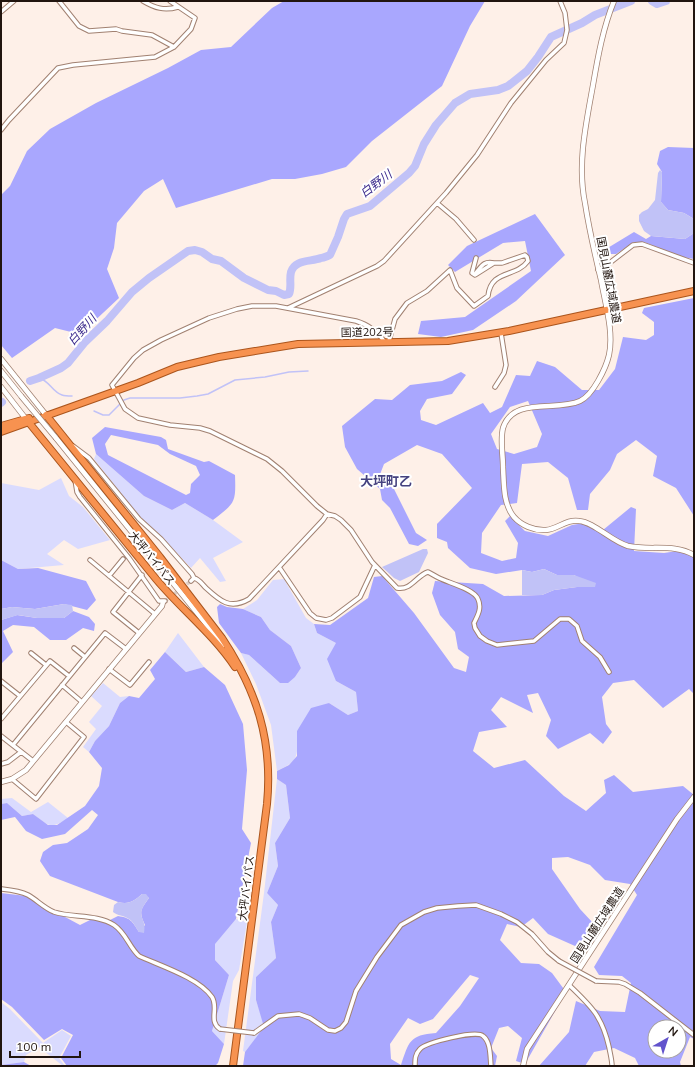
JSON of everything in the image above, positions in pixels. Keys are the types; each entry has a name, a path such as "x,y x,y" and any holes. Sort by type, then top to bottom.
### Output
{"highway":[{"name":"国道202号","path":"1,432 177,367 220,357 298,344 448,340 501,333 694,291"},
{"name":"大坪バイパス","path":"46,415 214,627 230,650 246,680 259,712 266,743 269,789 233,1066"},
{"name":"国道202号","path":"1,426 28,421"},
{"name":"大坪バイパス","path":"28,421 166,591 210,635 228,656 244,682 259,712"}],"street":[{"path":"1,12 14,1"},
{"path":"60,1 79,26 88,31 116,29 152,35 174,47"},
{"path":"143,1 162,10 178,7"},
{"path":"1,130 58,68 73,65 155,57 174,47 191,29 195,18 170,1"},
{"path":"288,308 377,266 384,261 437,203 477,155 511,103 534,73 564,43 567,30 565,13 560,1"},
{"name":"国見山麓広域農道","path":"614,1 606,20 602,35 586,120 581,174 584,201 607,310 610,348 608,359 589,394 582,400 570,404 517,410 506,421 503,428 502,439 506,503 513,516 519,522 527,526 546,530 570,520 578,520 591,525 618,543 630,546 682,550 694,555"},
{"path":"437,203 456,219 474,240"},
{"path":"598,270 603,268 633,245 642,244 694,263"},
{"path":"476,258 472,273 475,275 494,263 502,263 522,255 527,257 528,262 524,266 501,275 490,284 488,296 474,306 457,288 450,270 427,291 407,303 395,320 387,342 368,324 337,317 276,306 237,309 209,318 143,350 134,358 112,384 122,404 130,413 138,418 170,425 200,428 210,431 267,460 282,471 317,506 327,514 341,520 352,530 372,562 397,588 402,589 414,583 424,573 428,572 469,591 478,597 480,605 478,615 474,623 475,628 480,636 487,641 496,645 534,641 560,620 570,619 577,626 582,641 600,657 609,672"},
{"path":"494,387 504,373 506,364 501,333"},
{"path":"1,359 46,415"},
{"path":"1,371 210,628 246,680"},
{"path":"1,387 28,421"},
{"path":"66,440 89,458 139,519 161,539 192,574 192,579 198,579 215,597 231,604 241,604 249,599 327,514"},
{"path":"1,782 12,779 26,770 164,602 159,601 142,575 80,498 76,492 75,479"},
{"path":"109,576 122,559"},
{"path":"90,560 155,614"},
{"path":"279,567 310,613 316,618 326,620 332,618 360,597 375,565"},
{"path":"139,633 113,612 142,575"},
{"path":"12,745 105,633 126,649"},
{"path":"74,648 85,657"},
{"path":"31,653 46,665"},
{"path":"1,720 50,660 69,676"},
{"path":"110,669 130,686 149,662"},
{"path":"1,681 20,696"},
{"path":"62,685 82,702"},
{"path":"12,779 36,799 84,737 66,722"},
{"path":"1,736 33,761"},
{"path":"1,764 8,762 21,752"},
{"name":"国見山麓広域農道","path":"523,1066 527,1049 677,819 694,797"},
{"path":"1,889 22,892 29,895 47,909 55,912 98,919 114,925 124,933 133,950 139,956 196,982 207,991 215,1003 214,1021 220,1029 254,1034 278,1016 299,1014 310,1018 328,1030 341,1028 346,1022 356,991 377,957 401,925 424,912 438,908 476,905 501,914 517,922 532,934 558,961 596,981 619,982 625,984 694,1035"},
{"path":"569,985 587,1001 601,1021 606,1033 612,1066"},
{"path":"415,1066 416,1055 424,1046 477,1033 482,1035 486,1040 489,1049 491,1066"}],"shaded area":[{"path":"284,1 485,1 470,26 442,86 372,141 346,167 322,174 295,179 272,179 176,208 163,179 144,191 117,223 114,248 107,269 119,298 88,327 71,332 55,328 12,358 1,345 1,195 10,186 27,151 50,129 96,103 201,50 231,47 272,8"},
{"path":"668,147 694,148 694,219 684,213 668,210 661,202 662,172 657,164 660,151"},
{"path":"660,170 662,172 661,202 668,210 684,213 694,219 694,233 685,239 651,236 644,231 639,221 639,215 648,209 655,200 658,173"},
{"path":"535,214 565,255 516,301 473,330 441,337 418,334 421,321 465,317 531,271 525,241 503,243 455,272 448,265 467,246"},
{"path":"634,232 646,239 651,236 685,239 694,233 694,259 682,257 644,242 634,242 616,254 605,254 606,249"},
{"path":"694,298 694,516 676,488 653,476 657,456 636,440 617,454 610,470 590,494 588,510 577,510 568,478 548,462 522,464 517,503 501,505 482,533 481,553 502,561 516,558 518,543 505,521 510,516 525,531 548,536 572,525 591,522 603,530 631,507 636,509 634,551 664,553 684,550 694,554 694,694 689,689 663,708 634,680 613,683 602,697 606,724 612,732 603,744 590,733 558,749 546,736 551,720 538,693 527,695 533,713 501,697 491,710 507,727 479,732 473,751 494,768 525,760 564,796 586,811 606,793 604,780 614,775 633,792 683,786 694,795 694,1039 690,1037 687,1044 687,1019 647,1019 647,1059 681,1059 681,1066 639,1066 635,1058 614,1048 594,1052 585,1066 539,1066 569,1032 576,1001 600,1011 625,1012 631,983 622,976 599,975 594,967 637,895 630,884 605,880 590,865 568,857 552,858 552,869 580,909 593,923 587,933 591,942 584,950 548,934 533,918 521,927 507,924 500,940 521,963 539,964 552,973 566,992 525,1064 516,1061 522,1038 508,1026 499,1028 491,1048 497,1056 495,1066 243,1066 245,1052 264,1027 256,1000 256,977 276,958 271,922 278,905 267,893 278,866 275,843 290,818 286,785 277,779 277,771 289,765 297,756 297,731 311,708 329,703 348,715 358,711 356,692 336,681 327,659 336,643 317,633 314,624 330,625 368,598 374,577 382,576 414,613 454,668 466,672 469,657 458,649 455,632 440,615 432,593 435,581 483,584 504,596 542,595 554,590 577,587 595,587 574,575 557,575 544,569 532,572 522,570 496,574 470,568 448,548 447,542 437,538 437,524 472,488 442,454 417,445 384,464 379,477 394,489 416,533 427,540 418,546 409,544 390,508 382,500 380,489 357,469 345,447 342,426 375,399 392,400 410,385 442,381 461,372 466,375 452,394 427,399 420,411 421,420 436,425 483,403 490,413 502,407 516,375 530,376 537,361 555,367 582,390 599,390 615,369 623,337 646,340 654,335 654,322 642,313 644,308","holes":["528,401 542,434 537,447 514,454 497,449 491,434 510,407","470,975 479,978 460,1006 436,1033 420,1036 411,1041 408,1045 401,1065 391,1059 390,1044 408,1018 420,1024 433,1019"]},
{"path":"105,427 161,437 166,440 168,449 204,462 209,461 235,475 233,502 226,510 213,520 185,503 172,510 144,496 96,454 92,438","holes":["111,435 158,445 170,454 196,466 200,475 191,484 190,493 186,495 108,455 105,444"]},
{"path":"96,454 144,496 172,510 185,503 213,520 243,542 213,558 226,581 220,582 200,558 191,568 161,536 139,516 94,459"},
{"path":"61,478 69,496 83,507 110,540 78,549 64,540 47,554 64,565 18,569 1,560 1,483 39,490"},
{"path":"423,549 427,549 428,553 419,572 400,581 394,578 382,567"},
{"path":"1,560 18,569 38,568 86,581 96,600 87,610 64,604 35,609 12,607 1,609"},
{"path":"544,569 557,575 574,575 596,583 595,587 577,587 554,590 542,595 522,595 522,570 532,572"},
{"path":"284,579 306,618 314,624 317,633 336,643 336,681 356,692 358,711 348,715 329,703 297,731 297,751 294,760 277,771 271,725 256,684 241,653 249,655 280,683 295,677 301,668 291,646 270,630 261,617 243,609 257,600 273,580"},
{"path":"64,604 72,605 73,611 64,618 37,618 18,615 1,620 1,609 12,607 35,609"},
{"path":"220,604 227,607 243,609 261,617 270,630 291,646 301,668 295,677 288,683 280,683 249,655 241,653 219,623 217,607"},
{"path":"73,611 89,617 95,624 94,631 83,628 66,640 50,640 34,627 13,625 3,631 13,652 1,664 1,620 17,615 37,618 64,618"},
{"path":"178,633 204,667 186,672 165,652"},
{"path":"165,652 186,672 204,667 225,685 243,724 247,770 242,829 251,843 236,919 215,944 215,960 229,975 212,1031 224,1044 218,1063 215,1066 67,1066 61,1058 73,1035 62,1029 44,1040 12,1007 1,999 1,893 26,896 80,925 92,919 110,920 118,916 126,918 135,925 139,932 145,925 141,911 149,898 142,894 131,902 118,902 50,876 40,861 43,852 53,845 67,843 88,829 98,815 92,810 65,834 42,839 26,831 15,817 1,820 1,804 7,803 22,816 33,814 48,825 57,825 85,806 99,786 102,768 89,752 95,741 109,726 120,703 129,696 139,698 155,679 150,670"},
{"path":"103,683 120,697 129,696 120,703 109,726 95,741 89,752 83,747 96,729 89,722 102,706 91,696"},
{"path":"277,779 286,785 290,818 275,843 278,866 267,893 278,905 271,922 276,958 256,977 256,1000 265,1027 245,1052 243,1051 264,893"},
{"path":"12,798 31,812 48,802 68,818 57,824 50,825 46,824 33,814 22,816 7,803 1,804 1,799"},
{"path":"142,894 146,894 149,898 141,913 144,922 144,933 139,932 130,920 113,912 114,905 118,902 131,902"},
{"path":"236,919 247,922 239,970 233,981 224,1044 212,1031 229,975 215,960 215,943"},
{"path":"1,1002 10,1009 43,1043 62,1030 71,1036 59,1058 65,1066 39,1047 26,1055 24,1062 1,1065"},
{"path":"24,1062 31,1066 1,1066 1,1065"}],"waterway":[{"name":"白野川","path":"30,381 61,368 68,363 85,342 107,321 132,292 149,278 188,251 195,250 202,252 212,259 221,261 244,278 268,290 276,291 284,295 289,294 290,275 293,268 300,263 330,255 347,214 370,206 409,173 415,166 424,144 436,125 455,103 470,94 498,90 508,86 527,71 551,37 582,23 595,15 631,1"},
{"name":"白野川","path":"652,1 657,4 666,1"},
{"path":"94,411 103,415 109,415 124,400 130,398 180,398 197,396 208,394 235,380 265,377 289,372 308,371"},
{"path":"39,378 43,379 59,394 64,396 72,396"}],"tunnel":[{"path":"165,601 191,581"}],"district":[{"name":"大坪町乙","path":"386,481"}]}
